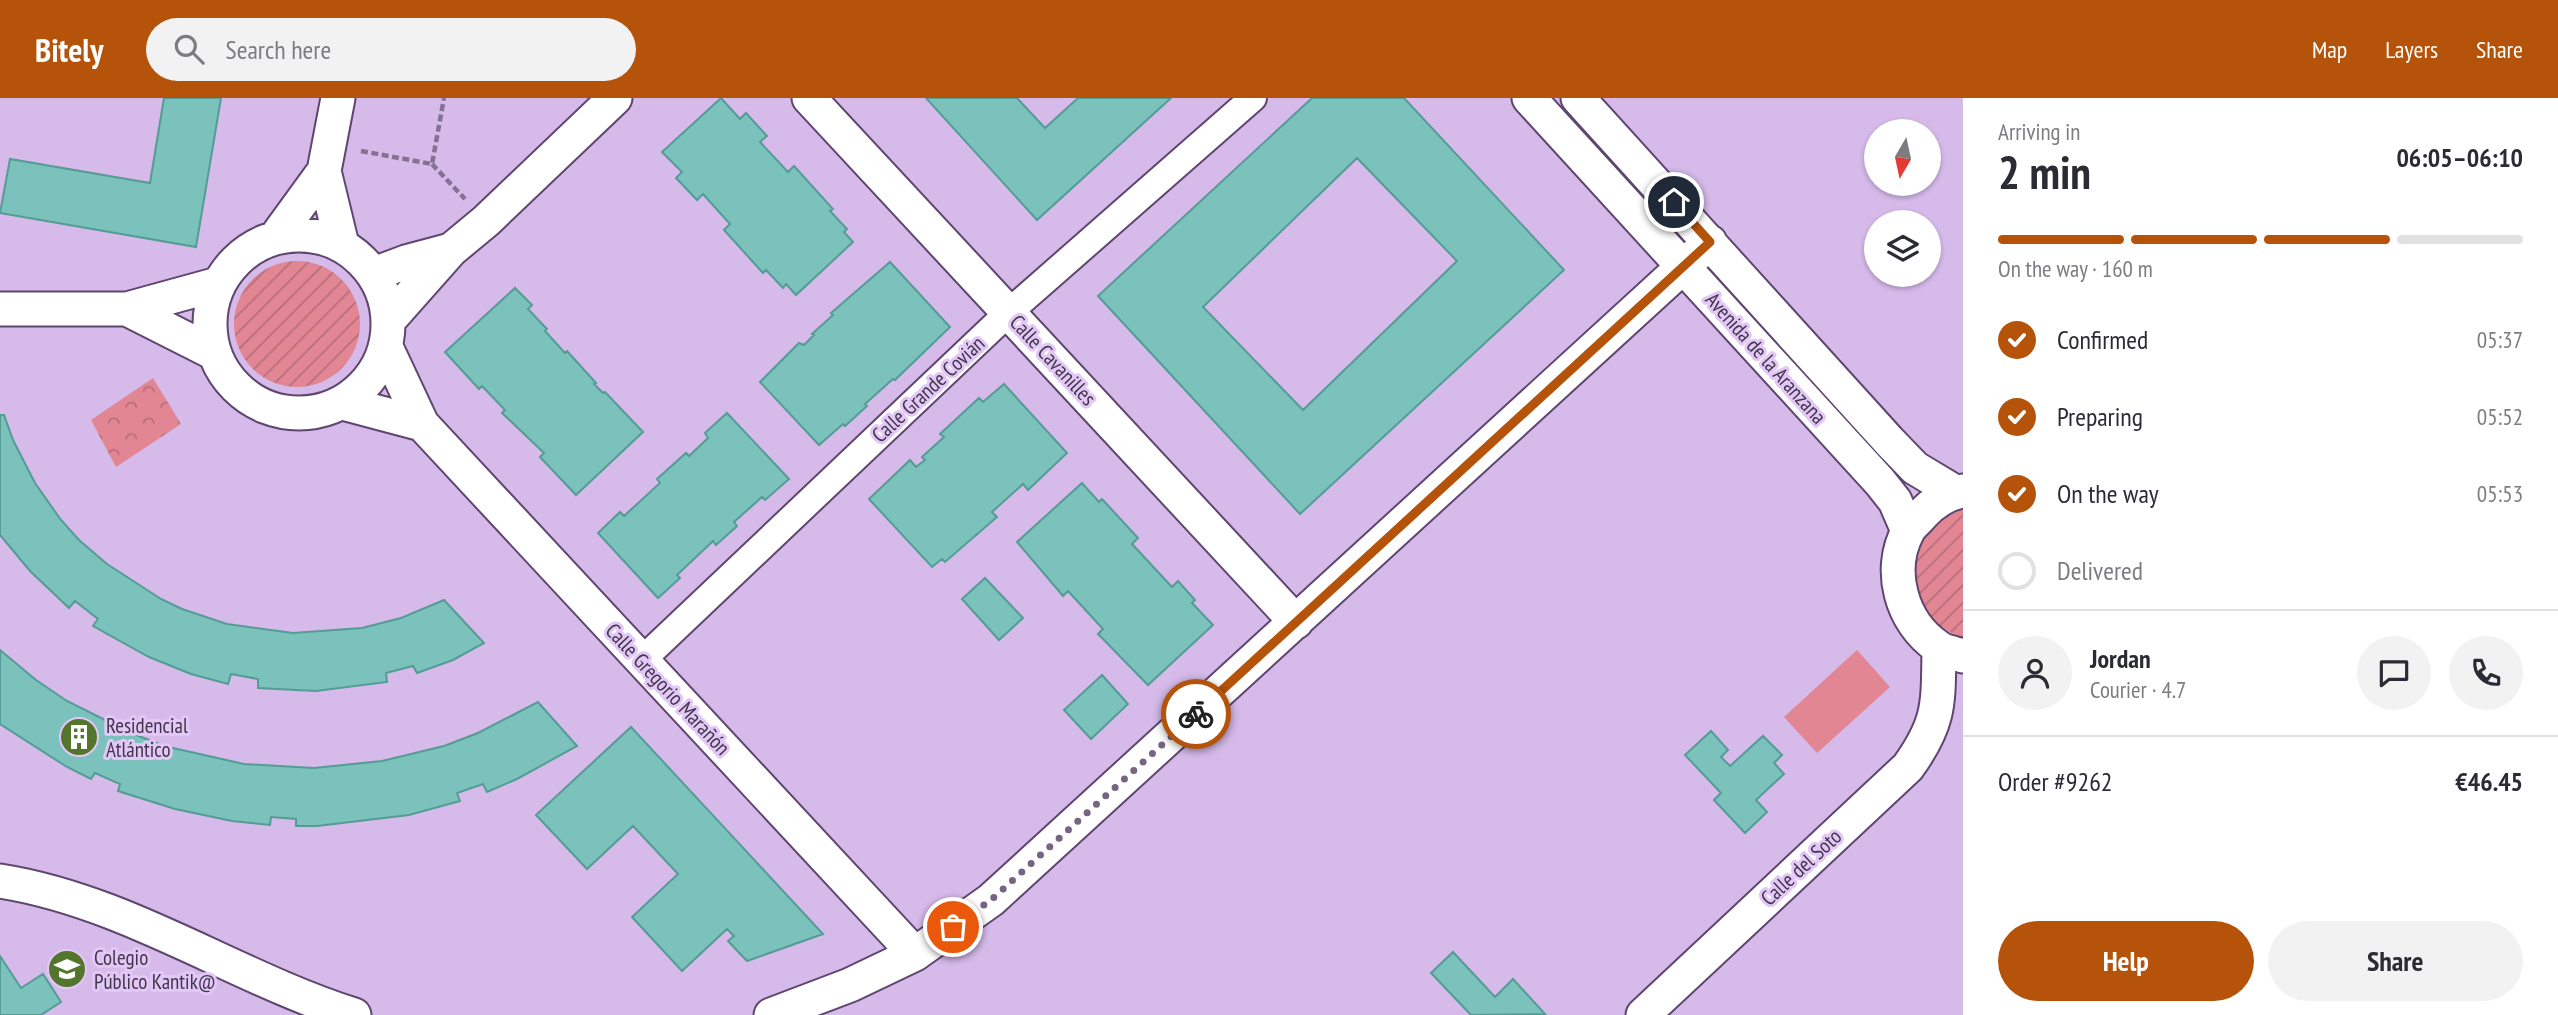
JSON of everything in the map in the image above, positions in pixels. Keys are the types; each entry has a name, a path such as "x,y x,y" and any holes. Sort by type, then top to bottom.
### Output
{"street":[{"path":"338,98 327,158 342,245"},
{"path":"388,333 385,296 373,274 359,257 342,245 320,237 298,234 276,237 253,247 233,263 218,284 211,306 209,330 214,353 226,376 244,395 267,408 292,414 318,412 343,402 362,388 377,369 388,333 451,250 486,221 615,98"},
{"name":"Calle Cavanilles","path":"809,98 1296,622"},
{"name":"Calle Grande Covián","path":"642,660 1009,313 1253,98"},
{"name":"Avenida de la Aranzana","path":"1529,98 1880,482 1895,501 1908,531"},
{"name":"Avenida de la Aranzana","path":"1578,98 1915,468 1959,491"},
{"path":"276,237 327,158"},
{"path":"771,1015 849,985 915,954 991,900 1710,242"},
{"path":"373,274 451,250"},
{"path":"0,309 127,309 218,284"},
{"path":"127,309 214,353"},
{"name":"Calle Gregorio Marañón","path":"388,333 422,424 915,954"},
{"path":"343,402 422,424"},
{"path":"1955,658 1921,632 1901,598 1897,566 1908,531 1930,506 1959,491"},
{"name":"Calle del Soto","path":"1643,1015 1908,767 1926,743 1955,658"},
{"path":"0,881 73,900 155,929 310,1001 354,1015"}],"path":[{"path":"432,164 444,98"},
{"path":"327,158 432,164 486,221"}],"green space":[{"path":"297,261 321,265 342,279 356,300 360,324 356,348 342,369 321,383 297,387 273,383 252,369 238,348 234,324 238,300 252,279 273,265"},
{"path":"153,378 181,424 116,467 91,420"},
{"path":"1963,502 1963,639 1935,624 1923,609 1914,591 1914,552 1934,519"},
{"path":"1857,650 1890,687 1817,753 1784,717"}],"building":[{"path":"164,98 221,98 196,247 0,213 10,159 150,183"},
{"path":"721,98 740,119 746,113 767,136 760,142 788,172 794,166 833,209 830,211 847,229 844,232 853,242 796,295 786,284 783,288 766,270 763,273 724,230 730,224 703,194 697,200 676,178 682,172 662,152"},
{"path":"926,98 1017,98 1045,128 1078,98 1171,98 1037,220"},
{"path":"1312,98 1404,98 1564,270 1300,514 1098,296","holes":["1357,158 1457,261 1303,410 1203,307"]},
{"path":"890,262 950,327 895,380 865,404 867,406 845,426 843,424 819,445 760,382 799,343 804,345 833,315 831,313"},
{"path":"515,288 532,305 528,309 547,329 545,331 643,432 576,495 540,457 544,453 502,413 505,410 482,386 479,389 445,352"},
{"path":"1004,384 1067,453 1028,490 1023,484 992,512 997,517 945,562 942,559 932,567 869,499 910,460 916,467 925,460 922,457 944,437 940,434 979,398 983,402"},
{"path":"727,413 789,479 765,500 762,497 734,522 737,526 716,545 713,541 677,575 680,578 658,598 598,533 620,512 624,516 660,483 657,479 686,453 689,456 708,438 705,433"},
{"name":"Residencial Atlántico","path":"0,415 4,415 13,440 35,483 79,540 107,564 161,599 182,609 227,624 293,633 362,628 401,618 444,600 484,643 453,660 417,673 413,666 386,673 387,682 316,691 258,688 258,679 231,674 228,684 191,674 149,657 93,626 98,619 75,601 69,608 30,571 0,535"},
{"path":"1082,483 1099,502 1102,499 1138,538 1132,544 1172,587 1178,581 1195,600 1192,603 1213,625 1148,685 1098,634 1103,629 1068,591 1063,596 1017,542"},
{"path":"985,578 1023,618 999,640 962,599"},
{"name":"Residencial Atlántico","path":"0,650 67,701 129,732 164,746 244,764 314,768 382,761 444,746 478,733 538,702 577,746 487,792 483,784 457,793 460,801 409,815 317,826 296,826 296,819 271,817 270,825 232,821 175,809 118,791 120,784 95,773 91,779 67,767 0,724"},
{"path":"1102,675 1128,704 1091,739 1064,710"},
{"path":"631,727 823,934 747,961 728,941 734,936 727,929 682,971 632,917 678,874 633,826 587,869 536,815"},
{"path":"1711,731 1728,750 1721,757 1730,766 1763,736 1782,755 1774,763 1784,774 1756,800 1767,812 1745,833 1714,800 1721,793 1685,755"},
{"path":"1453,952 1495,997 1513,979 1545,1014 1471,1015 1431,973"},
{"path":"0,956 21,988 43,974 61,1002 41,1015 0,1015"}],"way so far":[{"path":"953,927 991,900 1196,714"}],"place":[{"name":"Residencial Atlántico","path":"79,737"},
{"name":"Colegio Público Kantik@","path":"67,969"}],"route":[{"path":"1196,714 1710,242 1674,202"}]}
